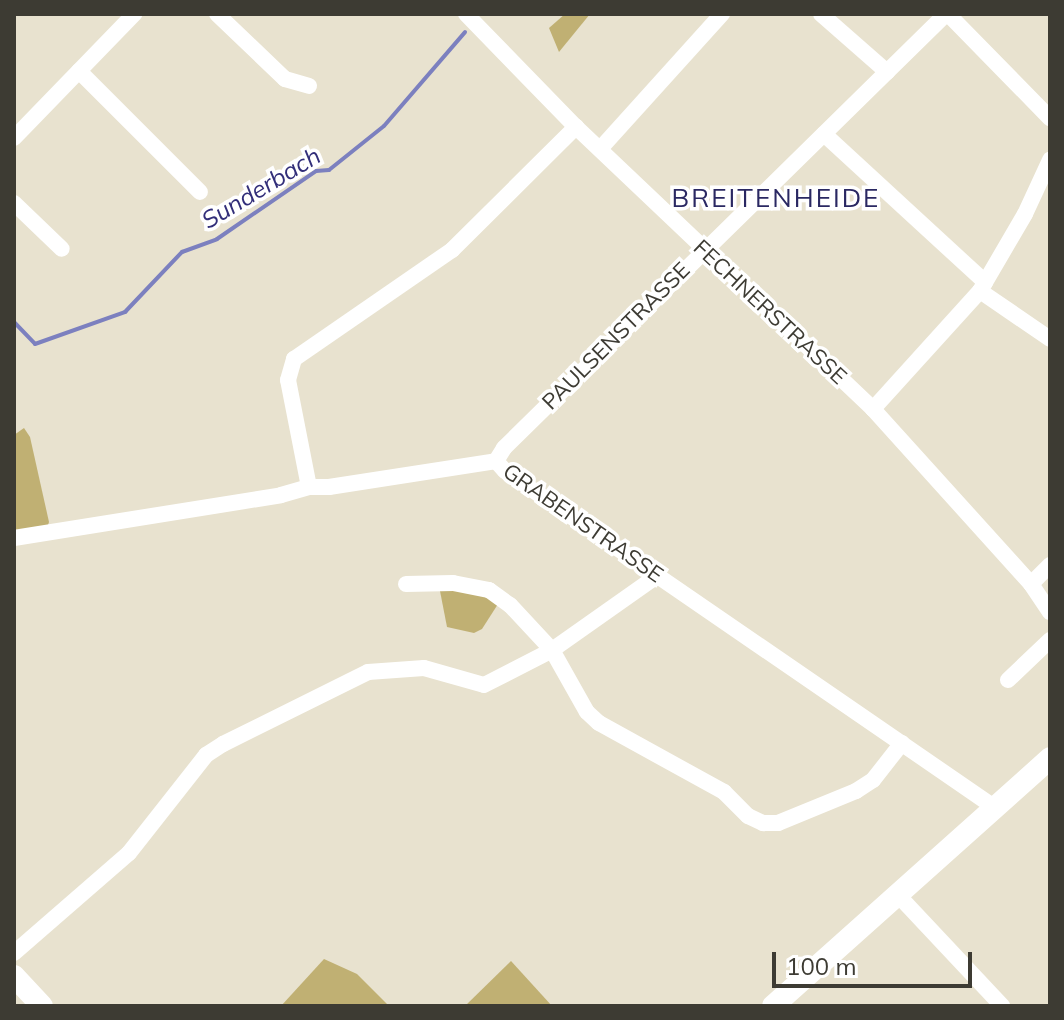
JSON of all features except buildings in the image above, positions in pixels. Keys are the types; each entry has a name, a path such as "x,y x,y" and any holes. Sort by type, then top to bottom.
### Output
{"street":[{"path":"217,14 285,79 309,86"},
{"name":"FECHNERSTRASSE","path":"466,14 576,127 873,409 1031,584 1050,612"},
{"path":"600,149 722,14"},
{"path":"821,14 887,72"},
{"path":"947,14 1050,118"},
{"name":"PAULSENSTRASSE","path":"496,461 504,448 703,249 947,14"},
{"path":"14,138 127,16"},
{"path":"79,71 200,192"},
{"path":"309,487 288,380 294,359 452,250 576,127"},
{"path":"824,134 982,287 1050,339"},
{"path":"873,409 982,287 1025,214 1050,160"},
{"path":"14,203 62,249"},
{"name":"GRABENSTRASSE","path":"14,538 281,495 309,487 329,487 496,461 657,576 994,807"},
{"path":"1031,584 1050,565"},
{"path":"14,953 129,853 206,755 223,744 368,672 394,667 424,668 484,685 552,650 657,576"},
{"path":"406,584 453,583 489,590 510,605 552,650 587,712 599,723 724,792 748,816 763,823 778,823 856,791 873,780 902,743"},
{"path":"1008,680 1050,640"},
{"path":"773,1006 1050,758"},
{"path":"897,894 1002,1006"},
{"path":"14,976 42,1006"}],"shaded area":[{"path":"565,14 590,14 559,52 549,28"},
{"path":"24,428 30,437 49,522 48,525 14,533 14,435"},
{"path":"461,589 481,594 498,604 482,629 474,633 447,627 440,591"},
{"path":"324,959 357,974 389,1006 281,1006"},
{"path":"511,961 552,1006 465,1006"}],"waterway":[{"name":"Sunderbach","path":"14,322 35,344 125,312 182,252 217,239 316,171 329,170 384,126 465,32"}],"district":[{"name":"BREITENHEIDE","path":"776,198"}]}
